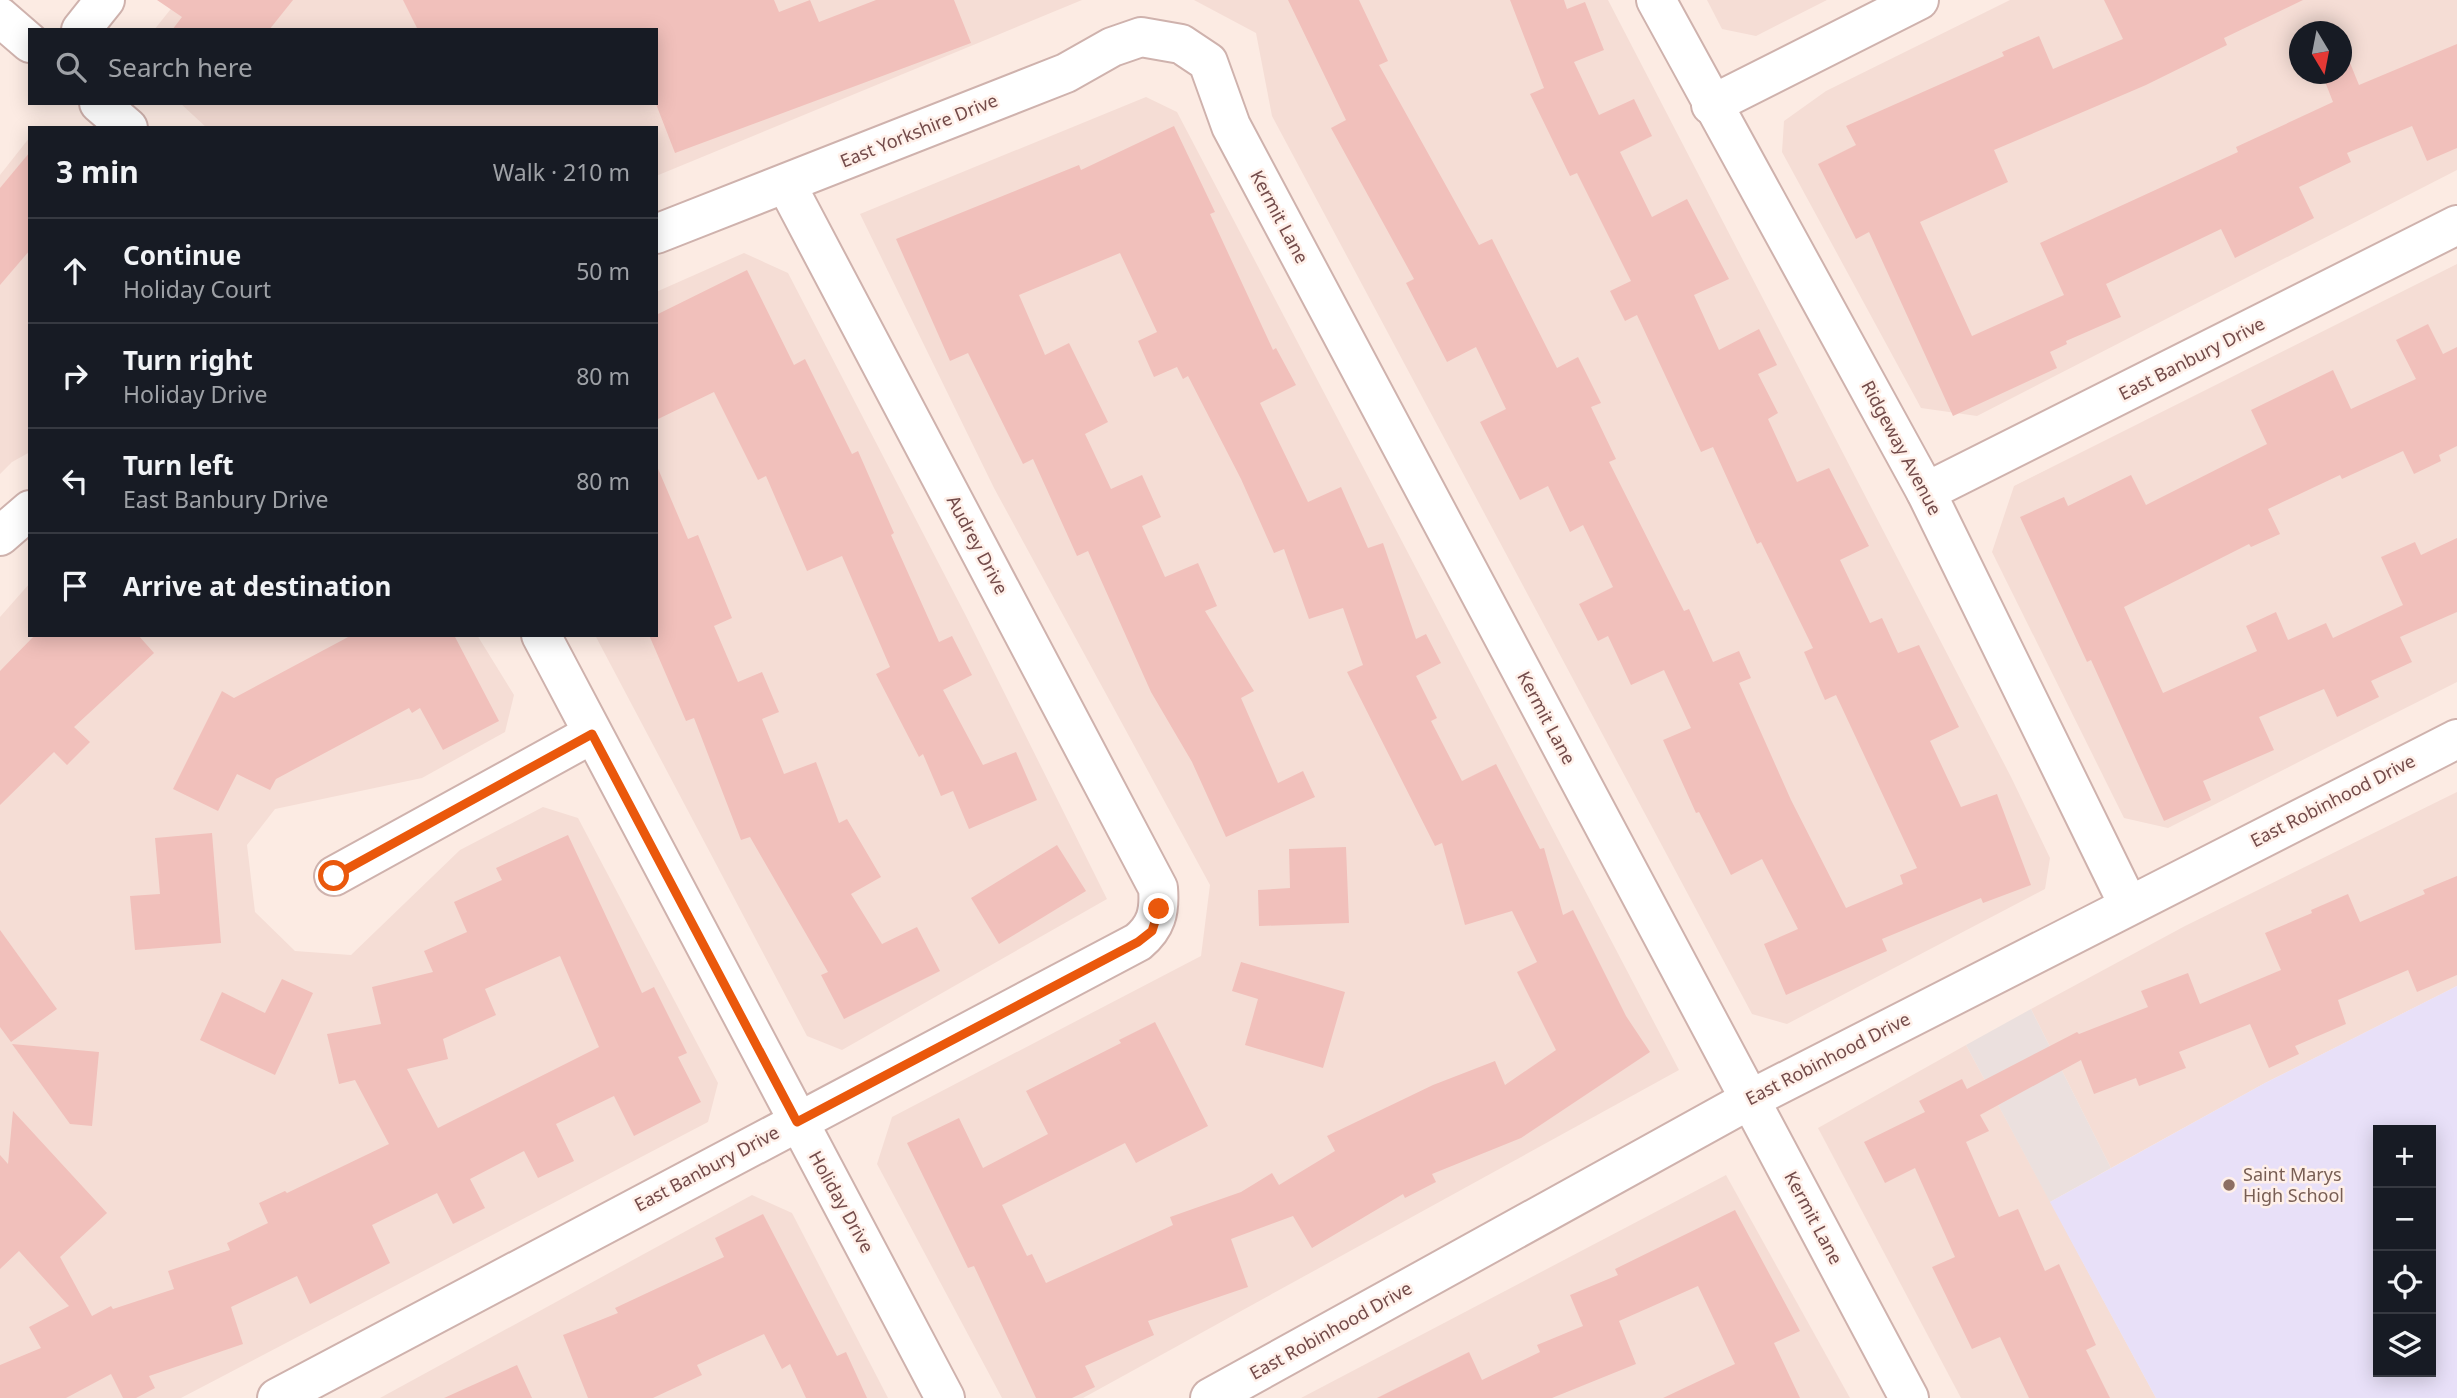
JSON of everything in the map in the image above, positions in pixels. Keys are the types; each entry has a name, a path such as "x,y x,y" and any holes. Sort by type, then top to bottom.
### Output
{"street":[{"path":"83,28 105,0"},
{"name":"Ridgeway Avenue","path":"1656,0 1926,492 2128,904"},
{"path":"1712,105 1919,0"},
{"path":"0,17 28,41"},
{"name":"East Yorkshire Drive","path":"658,233 1066,73 1112,47 1141,37 1181,44"},
{"name":"Kermit Lane","path":"1181,44 1208,62 1231,127 1909,1398"},
{"path":"101,105 126,126"},
{"name":"Audrey Drive","path":"786,184 1158,888 1159,909"},
{"name":"East Banbury Drive","path":"1926,492 2457,225"},
{"path":"0,536 28,512"},
{"name":"Holiday Drive","path":"542,637 945,1398"},
{"path":"334,876 592,734"},
{"name":"East Robinhood Drive","path":"1210,1398 1749,1100 2128,904 2457,739"},
{"name":"East Banbury Drive","path":"277,1398 1138,942 1152,931 1159,909"}],"shaded area":[{"path":"178,0 1082,0 658,175 658,126 205,126 182,105 658,105 658,28 156,28"},
{"path":"1194,0 1608,0 2011,777 2050,858 2045,889 1787,1024 1752,1014 1272,116 1256,33"},
{"path":"1707,0 1827,0 1756,36 1722,29"},
{"path":"2010,0 2457,0 2457,170 1977,416 1921,408 1782,152 1784,121 1826,91"},
{"path":"1146,97 1177,112 1679,1070 1083,1398 1002,1398 877,1164 892,1117 1201,956 1210,885 994,488 860,214"},
{"path":"28,140 28,453 12,462 0,474 0,175"},
{"path":"744,253 788,273 966,616 1107,899 842,1050 807,1036 596,637 658,637 658,291"},
{"path":"2457,264 2457,682 2168,828 2124,818 1992,552 2014,486"},
{"path":"28,585 28,637 478,637 514,695 505,732 422,778 275,809 247,845 255,912 295,951 351,955 460,850 543,807 578,818 718,1083 708,1122 181,1398 0,1398 0,617"},
{"path":"2457,792 2457,986 2265,1083 2111,1168 2031,1009 2185,926"},
{"name":"Saint Marys High School","path":"2457,986 2457,1398 2156,1398 2050,1202 2265,1083"},
{"path":"2031,1009 2111,1168 2050,1202 1966,1045"},
{"path":"1966,1045 2156,1398 1961,1398 1818,1128"},
{"path":"1726,1175 1850,1398 1301,1398"},
{"path":"752,1195 792,1213 888,1398 380,1398"}],"building":[{"path":"157,0 293,0 271,28 174,28 182,17"},
{"path":"403,0 774,0 779,12 810,0 819,22 876,0 954,0 971,43 675,153 656,105 658,28 417,28"},
{"path":"1288,0 1359,0 1388,61 1379,65 1479,245 1492,239 1557,368 1578,357 1601,403 1591,407 1616,459 1609,462 1684,611 1689,609 1713,662 1739,651 1751,678 1739,683 1791,800 1846,908 1903,884 1900,875 1917,868 1836,695 1825,700 1804,652 1813,648 1761,542 1757,544 1713,447 1701,452 1637,315 1625,321 1610,291 1631,281 1577,173 1570,176 1530,94 1544,88 1510,0 1564,0 1567,9 1585,2 1604,50 1574,62 1599,115 1634,99 1652,136 1620,152 1652,217 1687,199 1729,279 1694,295 1719,350 1759,329 1777,365 1758,374 1778,413 1768,419 1797,482 1829,468 1869,546 1840,560 1870,623 1882,618 1898,653 1919,645 1959,727 1930,741 1961,807 1997,794 2031,885 1983,903 1981,898 1882,939 1887,951 1786,995 1764,944 1798,929 1762,859 1731,875 1699,812 1696,813 1663,740 1691,728 1664,670 1631,685 1608,636 1598,641 1579,604 1613,587 1583,525 1570,532 1548,486 1520,500 1480,422 1506,409 1476,347 1447,362 1406,283 1414,279 1331,128 1346,120"},
{"path":"2104,0 2303,0 2224,38 2227,45 2146,85 1994,150 2008,182 1920,222 1972,336 2064,295 2040,243 2238,152 2236,147 2333,102 2326,84 2352,84 2352,68 2359,85 2457,44 2457,148 2427,161 2412,126 2347,153 2351,162 2299,187 2314,218 2235,258 2221,229 2106,284 2121,317 2066,341 2067,344 2050,352 2057,368 1953,416 1869,232 1856,239 1818,164 1856,145 1846,126 2004,56 2002,52 2039,36 2053,69 2123,39"},
{"path":"1174,126 1215,212 1210,214 1273,350 1276,348 1296,385 1260,403 1308,502 1341,487 1368,548 1383,543 1416,639 1426,634 1441,663 1416,676 1437,718 1431,721 1462,781 1496,764 1540,849 1544,848 1563,915 1573,910 1626,1016 1650,1052 1521,1138 1432,1174 1436,1182 1405,1198 1403,1194 1312,1248 1293,1216 1231,1239 1248,1287 1148,1321 1154,1335 1085,1366 1095,1387 1072,1398 1036,1398 974,1266 968,1268 907,1143 959,1118 983,1168 1048,1134 1026,1091 1121,1043 1119,1040 1155,1022 1208,1126 1136,1163 1125,1143 1002,1205 1027,1256 1032,1254 1046,1283 1173,1225 1170,1217 1241,1192 1272,1173 1279,1185 1335,1151 1327,1136 1433,1085 1495,1061 1505,1085 1556,1050 1517,972 1537,962 1512,911 1465,925 1442,843 1435,846 1347,672 1363,665 1343,608 1309,619 1284,549 1274,553 1241,479 1188,376 1183,379 1177,367 1154,377 1138,341 1157,332 1120,253 1019,295 1045,355 1069,343 1108,422 1085,434 1111,489 1142,475 1161,517 1142,526 1165,577 1198,563 1217,606 1205,611 1254,691 1241,698 1278,783 1303,771 1315,797 1226,837 1192,762 1151,692 1088,551 1077,556 1033,459 1023,464 968,353 950,361 896,239 1079,165 1081,170"},
{"path":"28,154 28,252 0,285 0,188"},
{"path":"747,270 794,365 805,359 852,454 858,451 894,533 891,535 939,642 952,636 972,675 943,690 983,765 1016,752 1037,800 969,829 953,791 941,796 923,754 919,757 876,674 890,667 842,556 807,571 766,476 758,480 714,392 658,419 658,314"},
{"path":"2428,324 2443,354 2457,347 2457,446 2439,455 2441,461 2414,474 2403,451 2342,479 2340,475 2268,509 2280,534 2251,547 2249,544 2124,607 2163,693 2257,651 2246,626 2276,612 2288,640 2326,623 2333,638 2403,605 2381,557 2415,542 2421,555 2457,538 2457,612 2400,637 2412,662 2371,681 2379,697 2337,717 2324,689 2259,717 2274,750 2203,781 2211,800 2164,821 2091,660 2087,662 2020,517 2064,497 2068,506 2131,475 2146,505 2267,444 2251,410 2333,370 2351,409 2416,379 2396,340"},
{"path":"658,469 688,539 698,535 732,618 714,626 738,682 762,672 779,712 762,719 784,774 816,762 839,823 847,819 881,877 851,894 882,944 917,927 940,971 844,1019 821,975 828,972 750,837 741,840 694,718 686,721 650,637 658,637"},
{"path":"33,637 140,637 154,653 74,727 90,742 67,765 54,752 0,805 0,671"},
{"path":"348,637 455,637 499,721 443,750 420,708 412,713 409,708 276,779 270,790 237,774 218,811 173,789 222,691 234,698"},
{"path":"212,833 221,943 135,950 130,896 160,894 155,838"},
{"path":"568,835 642,993 654,987 687,1053 678,1057 701,1102 634,1136 614,1096 556,1124 574,1161 538,1178 524,1151 470,1179 485,1208 453,1224 437,1193 372,1225 390,1263 310,1304 297,1276 231,1307 243,1344 149,1376 155,1388 136,1398 123,1398 111,1374 66,1398 0,1398 0,1365 41,1348 29,1327 69,1306 19,1251 0,1269 0,1155 8,1164 13,1111 107,1213 60,1257 92,1316 111,1306 113,1309 174,1289 168,1271 230,1250 227,1243 268,1223 259,1203 285,1191 287,1193 389,1144 355,1080 339,1084 327,1034 381,1024 372,987 433,972 424,951 467,932 454,902 502,880 496,868","holes":["560,956 599,1047 438,1128 407,1069 448,1059 443,1039 496,1015 485,989"]},
{"path":"1057,845 1086,891 999,944 971,898"},
{"path":"1346,847 1349,923 1259,926 1258,890 1290,888 1289,849"},
{"path":"2457,876 2457,975 2417,992 2408,970 2338,1000 2346,1024 2295,1046 2299,1054 2269,1068 2250,1024 2179,1052 2186,1068 2139,1086 2136,1078 2094,1094 2081,1060 1980,1115 1989,1131 1966,1142 1999,1217 2018,1209 2045,1271 2059,1264 2096,1345 2086,1350 2110,1398 2029,1398 2000,1337 1972,1349 1932,1267 1955,1257 1915,1168 1885,1183 1864,1142 1925,1112 1919,1101 1962,1079 1967,1089 2077,1032 2079,1034 2148,1007 2141,991 2188,973 2200,1004 2281,970 2265,933 2312,913 2311,910 2348,894 2360,922 2425,894 2423,890"},
{"path":"0,930 57,1009 11,1042 0,1027"},
{"path":"1241,962 1345,992 1323,1068 1245,1045 1258,999 1232,991"},
{"path":"282,979 313,993 275,1075 200,1040 222,992 265,1013"},
{"path":"12,1044 99,1052 92,1126 70,1124"},
{"path":"1735,1210 1800,1331 1774,1343 1800,1398 1663,1398 1735,1364 1698,1286 1619,1321 1636,1364 1552,1398 1377,1398 1469,1352 1482,1380 1540,1352 1537,1345 1583,1326 1570,1295 1618,1275 1615,1269"},
{"path":"763,1214 837,1356 846,1352 867,1398 806,1398 790,1364 782,1369 764,1334 697,1365 702,1375 653,1398 588,1398 563,1335 618,1313 615,1308 724,1257 715,1238"},
{"path":"517,1365 532,1398 444,1398"}],"place":[{"name":"Saint Marys High School","path":"2229,1185"}],"route":[{"path":"334,876 592,734 797,1122 1138,942 1152,931 1159,909"}]}
